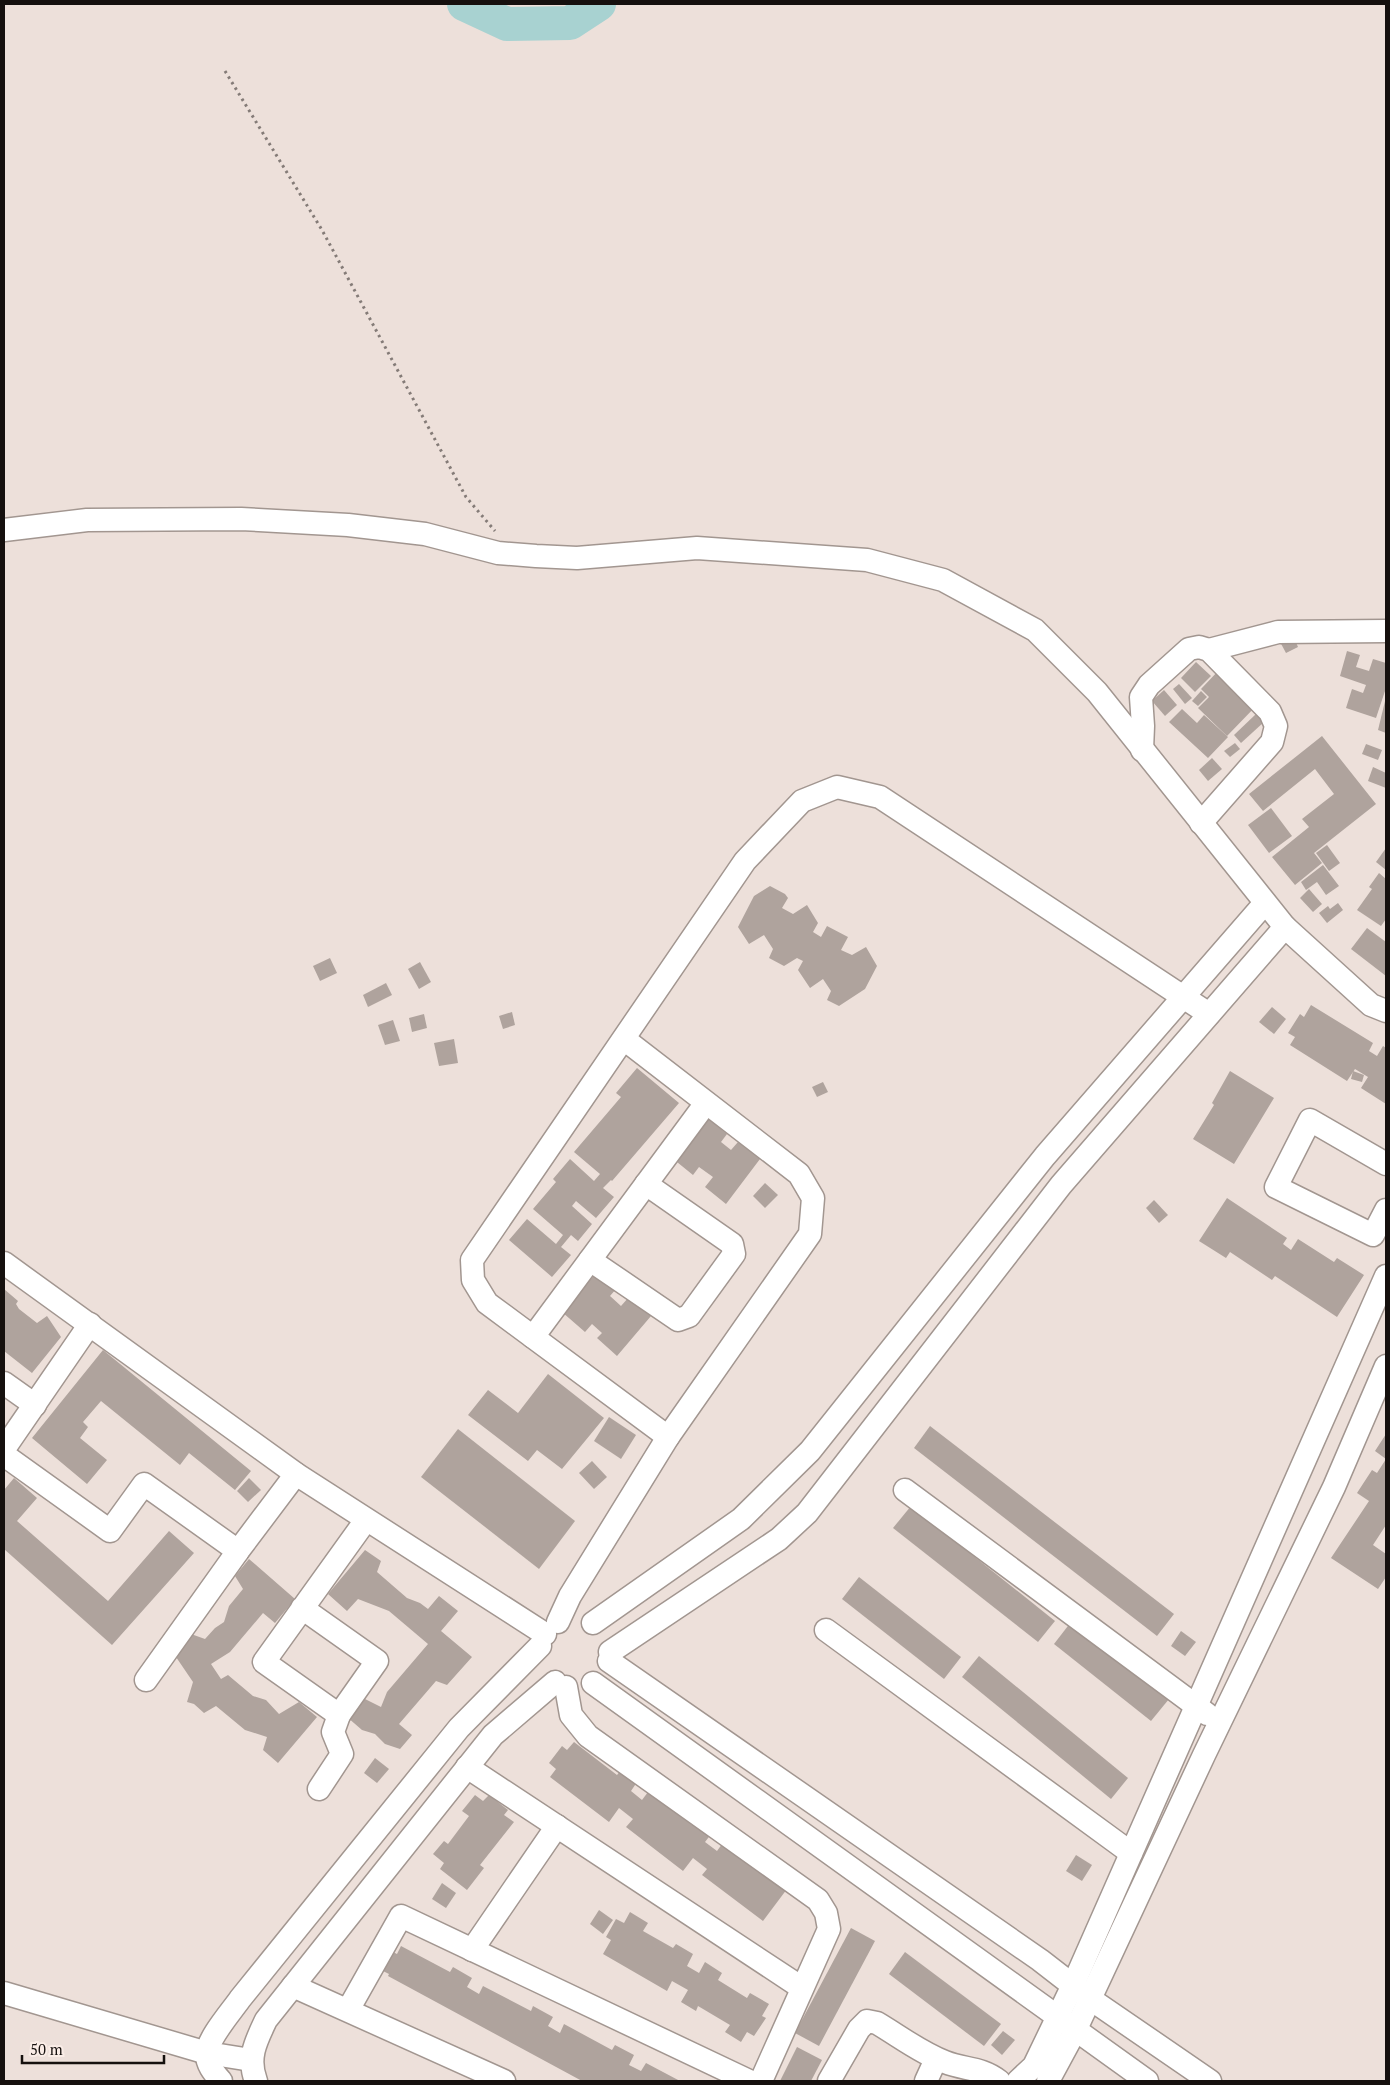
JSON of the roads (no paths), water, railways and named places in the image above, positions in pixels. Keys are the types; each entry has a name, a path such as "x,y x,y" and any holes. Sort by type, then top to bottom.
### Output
{"street":[{"path":"4,530 87,520 241,519 348,526 425,534 498,553 527,555 577,558 697,548 867,560 943,580 1035,630 1097,692 1285,927 1371,1005 1386,1010"},
{"path":"1209,650 1278,632 1386,631"},
{"path":"1142,750 1141,697 1149,684 1189,649 1199,647 1209,650 1270,712 1276,726 1272,742 1201,823"},
{"path":"668,1437 487,1303 473,1280 472,1260 745,861 802,801 837,787 880,797 1209,1014"},
{"path":"593,1623 741,1519 810,1452 1045,1156 1265,903"},
{"path":"4,1993 207,2053 253,2070 254,2045 266,2020 493,1735 560,1684 585,1687 593,1683 600,1677 609,1656 779,1538 806,1513 1060,1185 1285,927"},
{"path":"624,1039 800,1174 812,1198 810,1234 668,1437 548,1634 540,1660 545,1672 560,1684 571,1715 588,1736 818,1900 826,1913 829,1929 761,2081"},
{"path":"533,1337 706,1103"},
{"path":"1386,1164 1310,1120 1276,1187 1373,1235 1386,1212"},
{"path":"590,1260 678,1320 689,1316 734,1254 732,1244 646,1184"},
{"path":"4,1263 296,1474 548,1634"},
{"path":"1081,1992 1130,1853 1386,1276"},
{"path":"4,1449 90,1324"},
{"path":"1048,2081 1066,2024 1081,1992 1219,1724 1334,1487 1386,1366"},
{"path":"4,1383 35,1405"},
{"path":"4,1454 110,1531 144,1484 238,1551"},
{"path":"146,1680 238,1551 296,1474"},
{"path":"905,1490 1219,1724"},
{"path":"339,1715 264,1662 366,1520"},
{"path":"302,1608 377,1661 339,1715 333,1732 342,1754 319,1789"},
{"path":"220,2081 210,2067 207,2053 213,2038 240,1999 459,1728 548,1634 576,1618 593,1623 605,1635 609,1656 1040,1960 1081,1992 1210,2081"},
{"path":"826,1630 1130,1853"},
{"path":"593,1683 1147,2081"},
{"path":"468,1767 802,1988"},
{"path":"472,1950 556,1826"},
{"path":"348,2010 401,1916 749,2081"},
{"path":"293,1986 504,2081"},
{"path":"828,2081 858,2029 867,2021 877,2024 936,2058 957,2066 970,2067 984,2072 1000,2081"},
{"path":"1025,2080 1066,2024"},
{"path":"926,2081 936,2058"}],"waterway":[{"path":"464,4 507,24 570,23 599,4"}]}
